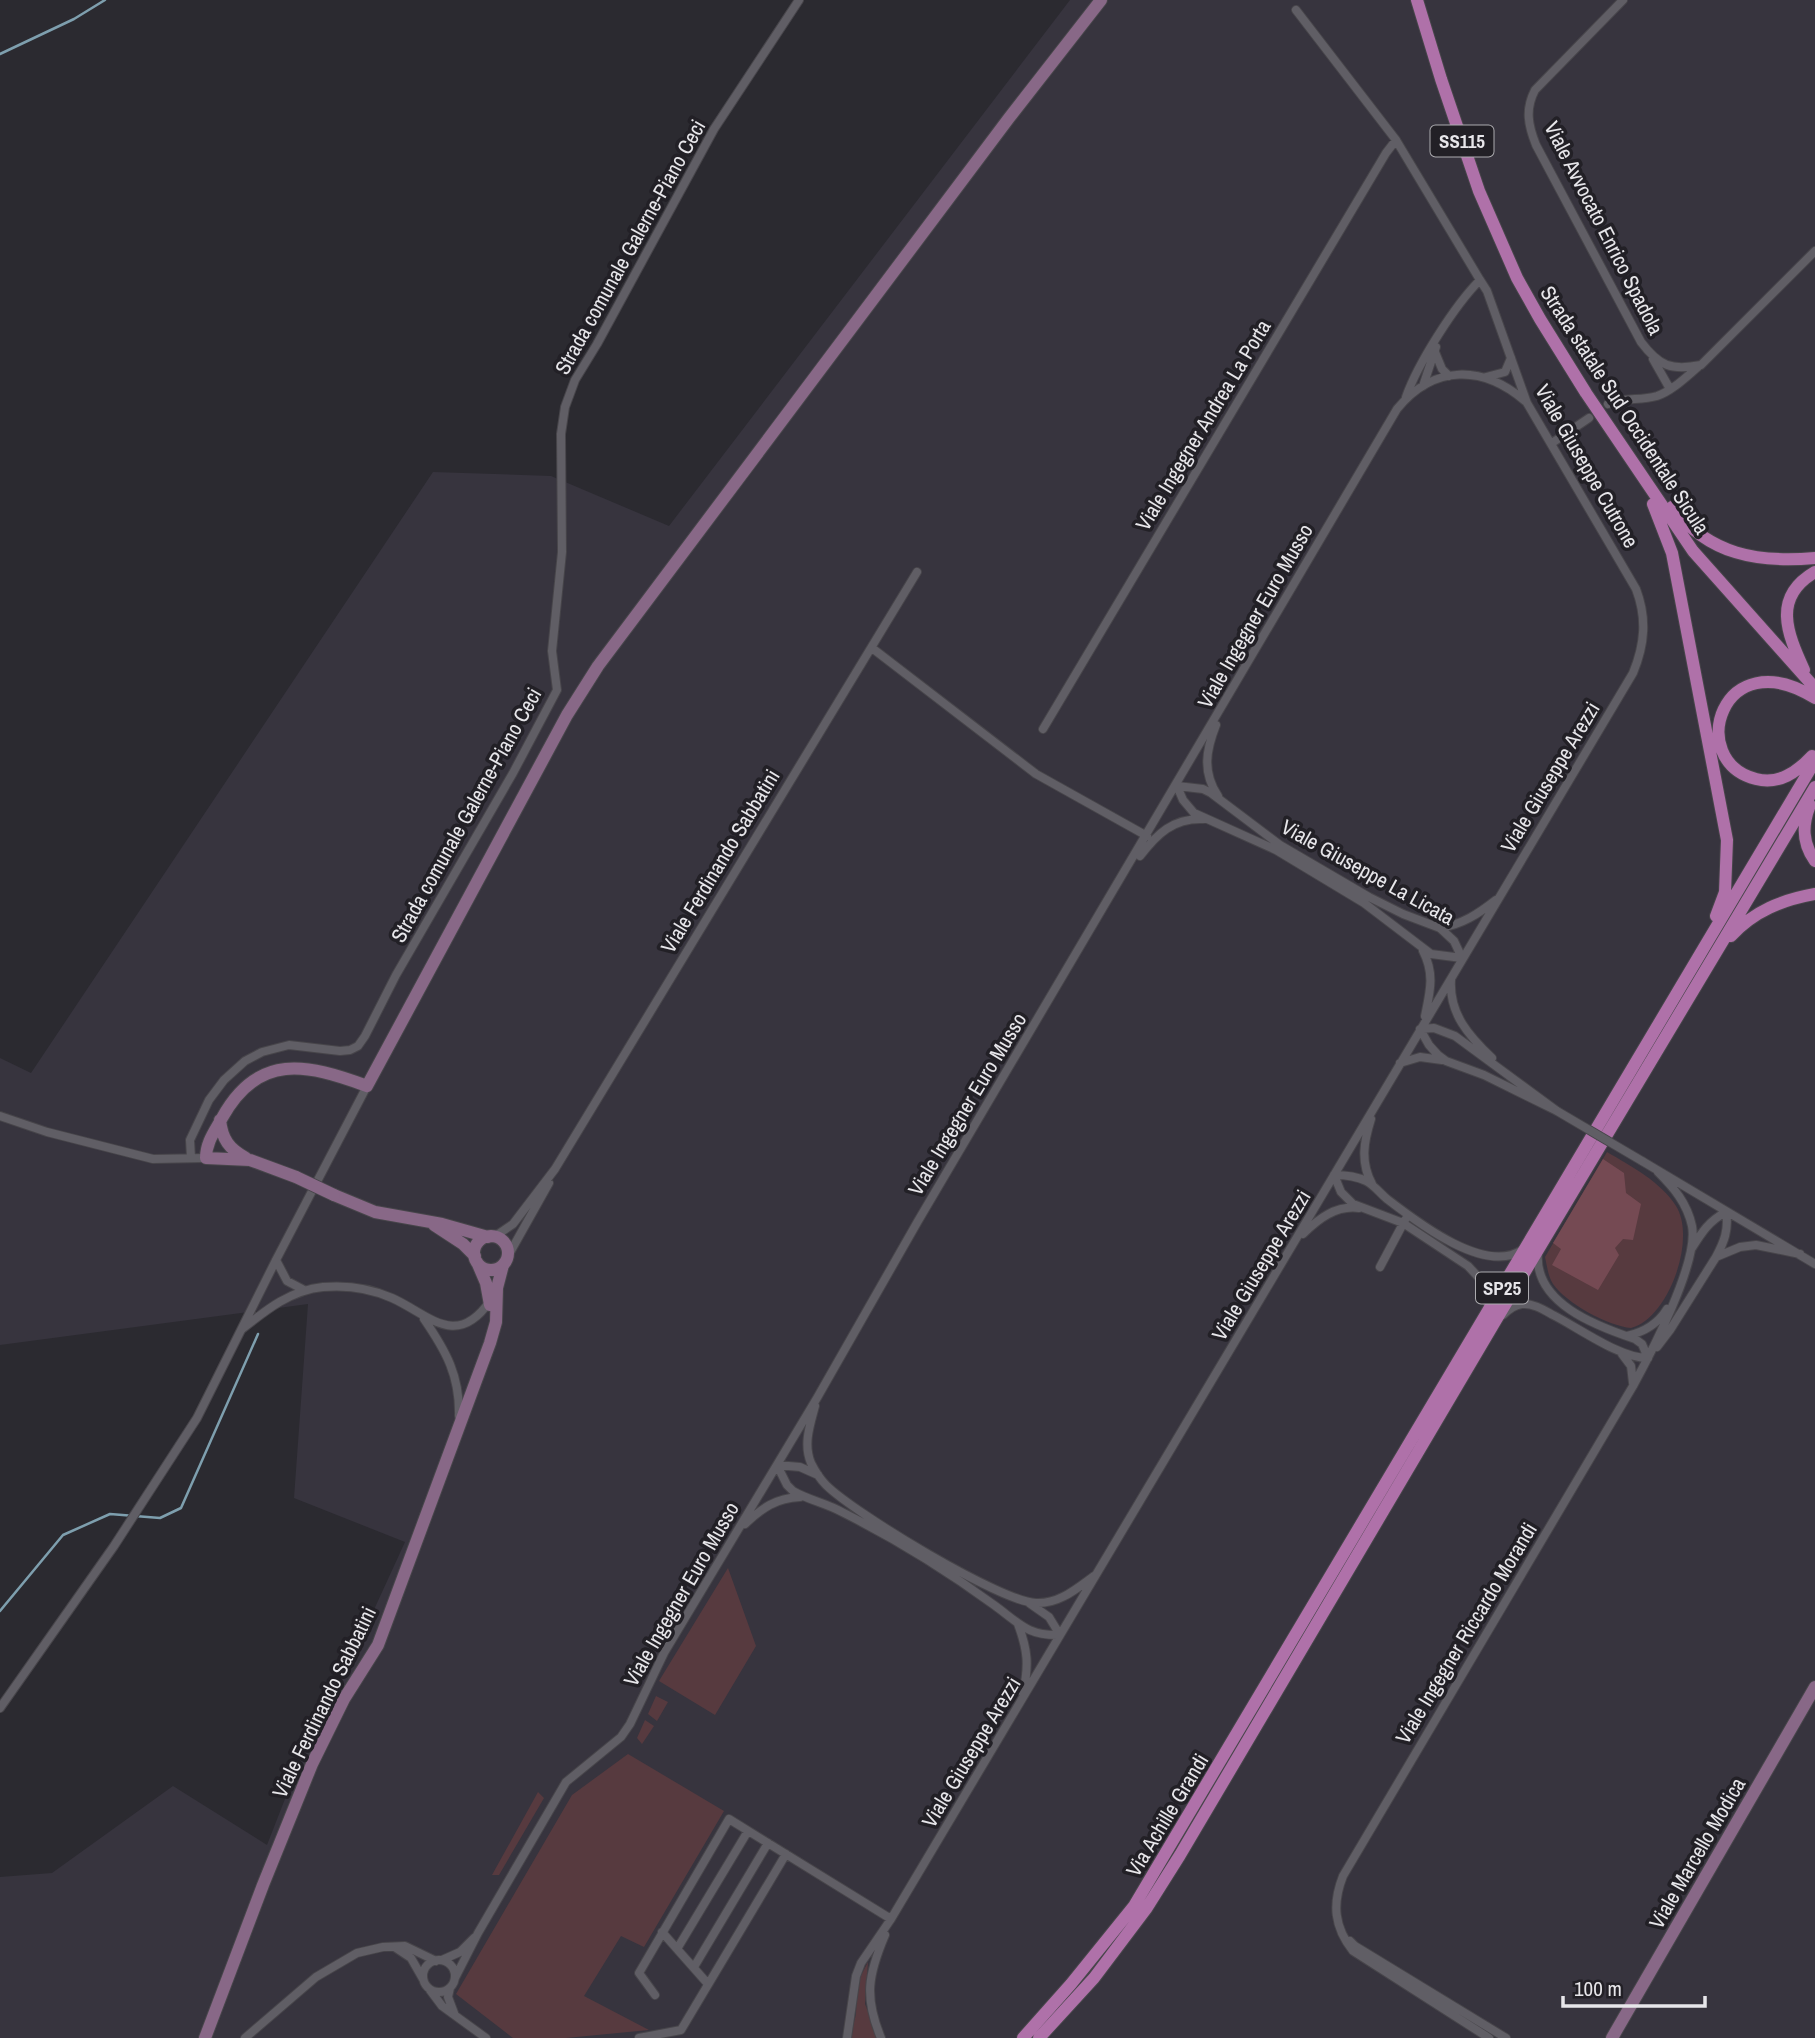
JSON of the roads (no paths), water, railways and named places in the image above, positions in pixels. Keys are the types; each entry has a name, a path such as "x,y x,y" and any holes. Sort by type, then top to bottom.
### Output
{"main road":[{"name":"Strada statale Sud Occidentale Sicula","path":"1417,0 1460,136 1494,229 1539,319 1638,472 1693,551 1813,685"},
{"path":"1638,472 1696,533 1736,554 1780,561 1815,558"},
{"path":"1638,472 1662,523 1672,554 1727,840 1725,892 1717,915 1693,956 1689,985"},
{"path":"1813,685 1790,636 1787,610 1794,589 1805,577 1815,572"},
{"path":"1815,698 1776,681 1749,684 1727,702 1720,716 1718,731 1720,743 1729,762 1742,773 1757,779 1784,778 1801,768 1815,753"},
{"name":"SP25","path":"1326,1597 1689,985 1815,761"},
{"path":"1815,790 1804,826 1807,845 1815,861"},
{"name":"SP25","path":"1689,985 1815,790"},
{"path":"1689,985 1745,921 1790,899 1815,894"},
{"name":"Via Achille Grandi","path":"1023,2038 1134,1906 1326,1597"},
{"name":"Via Achille Grandi","path":"1039,2038 1094,1978 1146,1909 1326,1597"}],"street":[{"name":"Strada comunale Galerne-Piano Ceci","path":"191,1157 190,1140 209,1100 224,1080 245,1060 289,1045 340,1051 358,1046 526,749 557,690 552,651 562,552 561,434 565,407 572,389 713,129 799,0"},
{"path":"0,1708 114,1546 197,1418 276,1259 367,1086 567,715 598,666 1009,118 1101,0"},
{"name":"Viale Avvocato Enrico Spadola","path":"1623,0 1535,90 1530,100 1528,117 1536,145 1641,342 1651,356 1661,363 1675,368 1700,365"},
{"name":"Viale Giuseppe Cutrone","path":"1296,10 1396,140 1487,291 1527,403 1628,573 1641,601 1644,621"},
{"name":"Viale Ingegner Andrea La Porta","path":"1043,729 1396,140"},
{"path":"1608,404 1620,398 1660,395 1670,389 1700,365 1815,251"},
{"path":"1405,400 1415,375 1465,295 1480,279"},
{"path":"1423,386 1439,337"},
{"path":"1435,351 1442,369 1449,376"},
{"path":"1651,356 1670,389"},
{"path":"1486,377 1505,372 1511,358"},
{"path":"1415,375 1423,386"},
{"name":"Viale Ingegner Euro Musso","path":"455,1978 478,1933 566,1782 621,1737 664,1653 817,1398 918,1221 1397,409 1423,386 1449,376 1468,375 1486,377 1511,390 1527,403"},
{"path":"1552,443 1590,418"},
{"name":"Viale Ferdinando Sabbatini","path":"555,1169 916,572"},
{"name":"Viale Giuseppe Arezzi","path":"891,1919 1633,673 1643,640 1644,621"},
{"path":"872,648 1036,774 1147,836"},
{"path":"1222,801 1211,785 1206,760 1225,702"},
{"path":"1177,786 1189,807 1205,819 1252,837 1331,883 1392,922 1421,948 1440,957 1462,958"},
{"name":"Viale Giuseppe La Licata","path":"1177,786 1203,789 1280,845 1403,914 1440,928 1454,941 1462,958"},
{"path":"1122,877 1158,834 1182,820 1205,819"},
{"path":"1440,928 1471,919 1501,895"},
{"path":"1421,948 1431,974 1431,987 1422,1026 1429,1045 1446,1061"},
{"path":"1452,976 1452,1005 1458,1018 1478,1045 1521,1083"},
{"path":"1422,1026 1455,1036 1557,1111"},
{"path":"1400,1063 1420,1057 1446,1061 1484,1075 1557,1111 1815,1264"},
{"path":"209,1158 206,1147 229,1104 240,1091 257,1079 278,1070 312,1068 367,1086"},
{"path":"1375,1105 1363,1144 1366,1169 1376,1189"},
{"path":"0,1116 47,1132 153,1159 191,1157 250,1160"},
{"path":"209,1158 220,1152 223,1137 220,1120"},
{"path":"223,1137 231,1149 250,1160 375,1212 428,1221 491,1237 505,1244 506,1261"},
{"path":"490,1343 490,1301 476,1259 477,1244 513,1224 555,1169"},
{"path":"490,1343 496,1322 497,1288 506,1261 555,1169"},
{"path":"1648,1358 1678,1291 1691,1248 1693,1229 1686,1206 1675,1189 1658,1172"},
{"path":"1334,1175 1362,1179 1443,1237 1484,1256 1507,1257 1533,1247 1539,1272 1559,1300 1585,1319 1642,1344 1648,1358"},
{"path":"1334,1175 1346,1199 1364,1209 1403,1223 1478,1275 1487,1294 1492,1316 1520,1304 1530,1305 1620,1352 1632,1357 1648,1358"},
{"path":"1296,1241 1315,1222 1329,1214 1352,1207 1364,1209"},
{"path":"1691,1248 1705,1228 1726,1212"},
{"path":"1648,1358 1670,1330 1716,1257 1727,1234 1726,1212"},
{"path":"1380,1266 1408,1214"},
{"path":"428,1221 463,1244 489,1270 506,1261"},
{"path":"1716,1257 1740,1247 1756,1245 1800,1254"},
{"path":"276,1259 287,1281 304,1290"},
{"path":"241,1331 269,1308 304,1290 340,1286 375,1292 400,1302 433,1322 451,1326 467,1323 490,1301"},
{"path":"1626,1336 1654,1325 1678,1291"},
{"path":"422,1317 452,1364 459,1402 458,1429"},
{"name":"Viale Ferdinando Sabbatini","path":"205,2038 262,1885 312,1764 344,1699 378,1644 490,1343"},
{"path":"1620,1352 1631,1366 1633,1386"},
{"name":"Viale Ingegner Riccardo Morandi","path":"1489,2038 1363,1960 1346,1942 1341,1931 1334,1907 1336,1892 1648,1358"},
{"path":"817,1398 807,1436 808,1451 818,1475"},
{"path":"777,1465 800,1467 818,1475 842,1498 884,1526 971,1577 1013,1597 1029,1602 1049,1602 1062,1598 1096,1575"},
{"path":"777,1465 787,1485 802,1496 841,1511 950,1573 1018,1624 1037,1634 1060,1635"},
{"path":"736,1534 758,1511 771,1503 786,1497 802,1496"},
{"path":"1029,1602 1049,1617 1060,1635"},
{"path":"1018,1624 1027,1646 1028,1659 1021,1700"},
{"name":"Viale Marcello Modica","path":"1612,2038 1815,1687"},
{"path":"655,1995 639,1973 729,1819 891,1919"},
{"path":"677,1949 748,1831"},
{"path":"694,1967 768,1843"},
{"path":"639,2038 681,2030 786,1854"},
{"path":"847,2038 856,1976 861,1963 891,1919"},
{"path":"881,2038 872,2016 869,1984 875,1959 891,1919"},
{"path":"1341,1931 1355,1946 1506,2038"},
{"path":"662,1932 708,1984"},
{"path":"424,1980 425,1970 460,1952 478,1933"},
{"path":"245,2038 316,1977 357,1953 383,1947 413,1948 450,1965 455,1978 450,1989 450,2005 456,2016"},
{"path":"396,1948 411,1958 442,2006 486,2038"},
{"path":"429,1988 437,1992 450,1989"}],"waterway":[{"path":"0,54 74,19 105,0"},
{"path":"0,1611 63,1535 110,1514 160,1518 181,1508 258,1334"}]}
